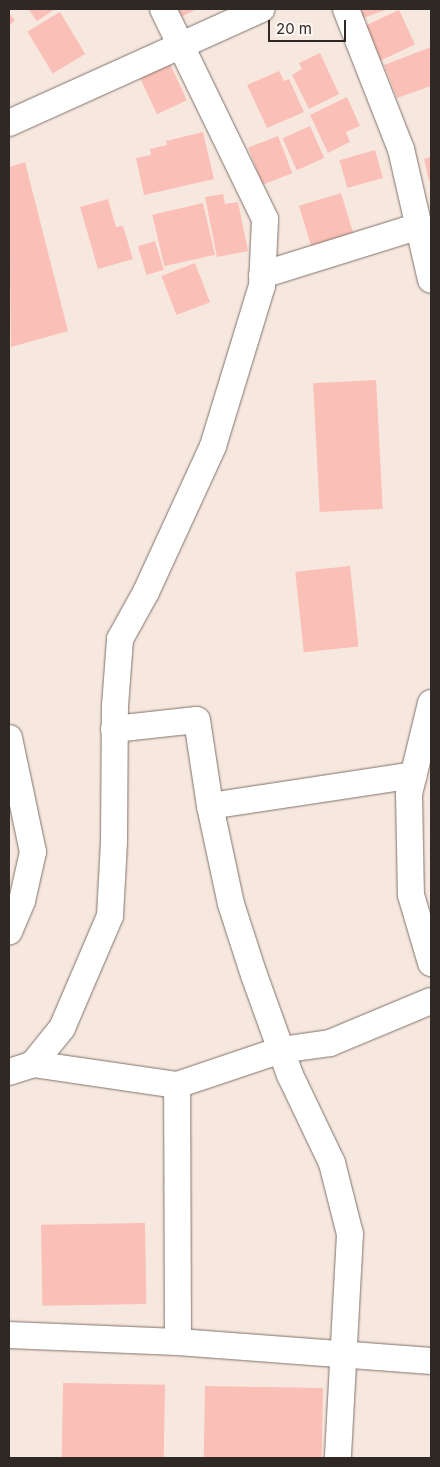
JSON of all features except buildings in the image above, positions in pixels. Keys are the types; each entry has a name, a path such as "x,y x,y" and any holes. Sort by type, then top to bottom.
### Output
{"street":[{"path":"33,1064 62,1028 110,916 114,729 120,639 146,592 213,446 262,275 265,220 163,9"},
{"path":"9,124 262,9"},
{"path":"346,9 401,149 431,280"},
{"path":"262,275 418,226"},
{"path":"431,703 409,794 411,895 431,963"},
{"path":"114,729 197,720 210,806 231,904 281,1050 332,1163 350,1234 338,1458"},
{"path":"9,738 33,852 22,901 9,931"},
{"path":"210,806 414,775"},
{"path":"9,1072 33,1064 177,1085 281,1050 330,1043 431,1001"},
{"path":"177,1085 178,1342"},
{"path":"9,1335 178,1342 431,1361"}]}
